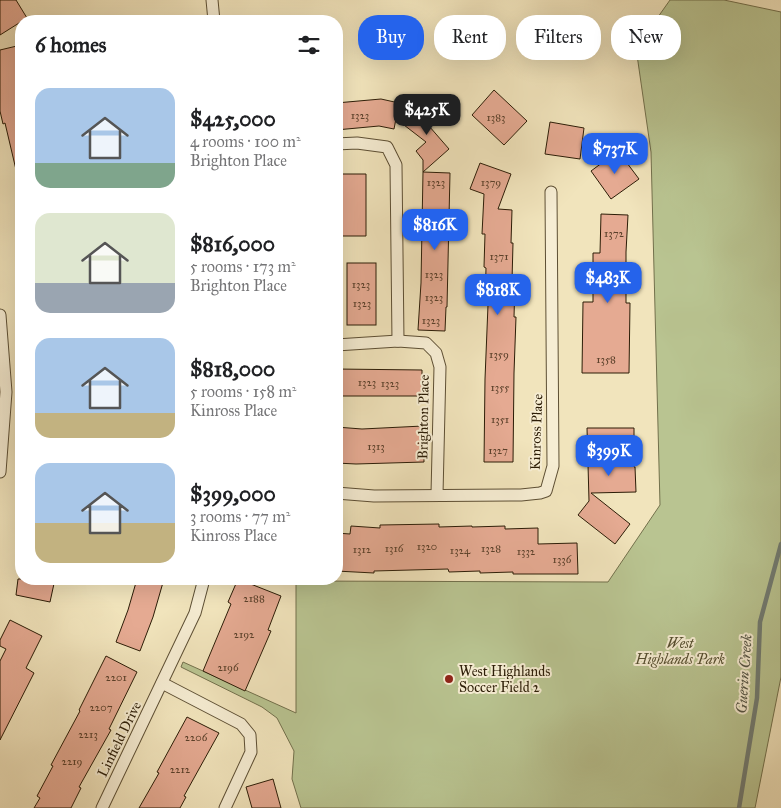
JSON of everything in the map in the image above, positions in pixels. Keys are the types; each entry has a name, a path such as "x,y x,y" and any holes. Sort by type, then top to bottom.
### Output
{"street":[{"path":"212,0 213,15"},
{"path":"343,144 357,143 387,147 396,165 398,341"},
{"name":"Kinross Place","path":"343,494 374,496 437,494 521,495 546,491 553,466 551,192"},
{"path":"0,315 6,392 0,472"},
{"name":"Brighton Place","path":"343,344 398,341 426,343 436,354 440,367 437,494"},
{"name":"Linfield Drive","path":"102,808 195,613 202,585"},
{"path":"162,683 241,724 250,735 251,752 229,804"}],"green space":[{"name":"West Highlands Park","path":"670,0 724,0 781,12 781,677 755,808 301,808 292,779 294,751 277,718 262,707 181,667 183,662 296,713 296,585 343,585 343,581 608,582 660,505 651,152 638,60 681,60 681,15 659,15"}],"building":[{"path":"0,0 16,0 25,15 15,15 15,26 0,35"},
{"path":"15,46 15,166 5,123 3,124 0,111 0,50"},
{"path":"494,90 527,121 504,145 472,115"},
{"path":"381,99 399,103 394,129 379,126 343,129 343,102"},
{"path":"421,104 437,116 429,126 449,149 423,172 423,160 416,151 426,142 404,125"},
{"path":"550,122 584,128 580,159 545,154"},
{"path":"618,151 639,179 611,199 591,171"},
{"path":"480,163 511,174 498,209 512,210 512,281 515,281 514,317 516,317 513,462 484,462 488,305 485,305 485,234 482,234 484,194 470,189"},
{"path":"423,172 450,173 445,331 418,330 421,283"},
{"path":"343,174 366,174 366,236 343,236"},
{"path":"601,214 628,215 626,303 630,303 629,373 582,373 583,302 593,302 593,253 600,253"},
{"path":"347,263 376,263 376,325 347,325"},
{"path":"343,369 422,370 422,396 343,396"},
{"path":"423,426 424,462 343,463 343,428 362,429"},
{"path":"587,428 634,428 636,492 591,493 630,524 615,544 578,515 589,501"},
{"path":"439,524 439,527 505,526 505,529 538,528 538,544 577,543 578,574 449,572 448,569 374,571 374,573 343,571 343,534 350,534 351,526 380,528 380,525"},
{"path":"17,585 54,585 50,602 16,595"},
{"path":"135,585 162,585 140,651 116,642"},
{"path":"235,585 253,585 281,596 268,630 271,631 245,691 203,671 231,604 228,602"},
{"path":"10,620 42,636 26,668 34,673 0,740 0,661 6,649 0,646 0,640"},
{"path":"106,656 137,672 109,729 111,730 79,787 81,788 71,808 34,808 40,798 37,796 53,766 51,765 80,711"},
{"path":"187,717 219,733 184,796 186,797 180,808 139,808 159,773 157,772"},
{"path":"273,779 281,808 252,808 246,787"}],"waterway":[{"name":"Guerin Creek","path":"739,808 757,698 760,622 781,544"}],"place":[{"name":"West Highlands Soccer Field 2","path":"449,679"}]}
